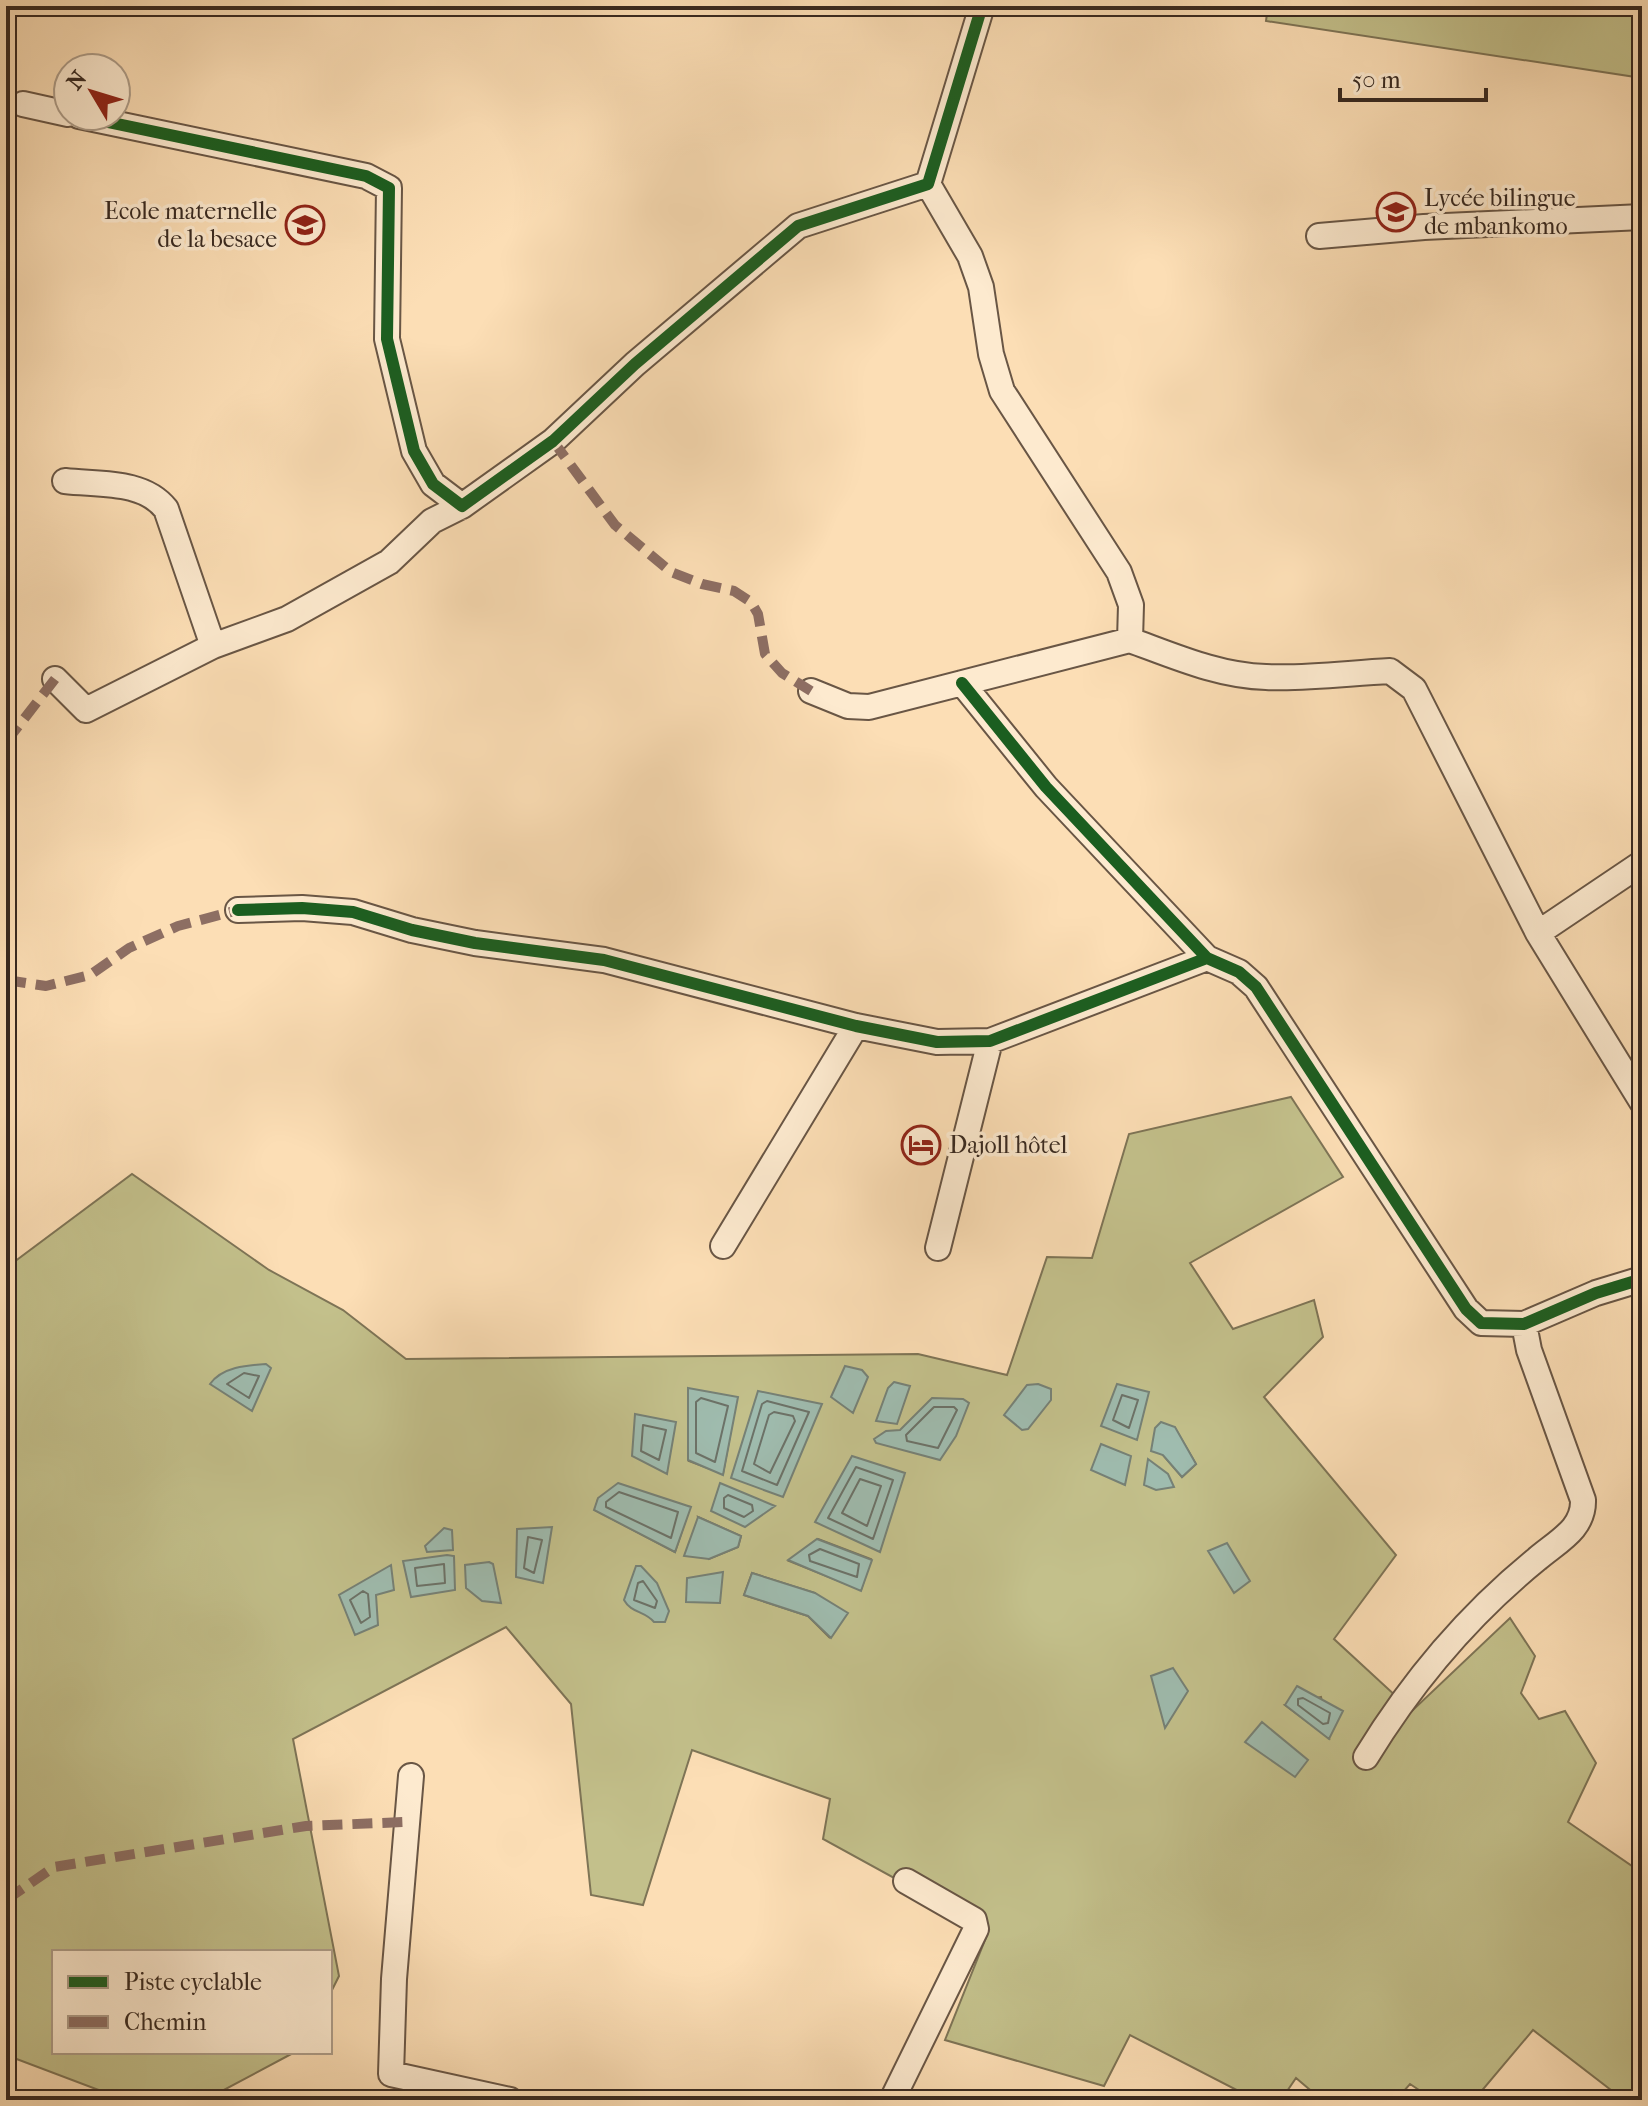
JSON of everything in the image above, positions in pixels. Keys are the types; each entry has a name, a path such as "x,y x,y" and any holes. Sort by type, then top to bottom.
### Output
{"street":[{"path":"982,6 928,184 970,256 981,287 991,354 1002,391 1119,572 1131,605 1130,640"},
{"path":"23,104 52,110"},
{"path":"132,127 366,176 389,188 387,339 414,451 433,484 462,506"},
{"path":"55,679 86,710 213,646 287,619 389,562 432,521 462,506 553,441 606,389 798,226 928,184"},
{"path":"1319,236 1424,227 1642,217"},
{"path":"65,481 145,490 157,497 166,509 213,646"},
{"path":"811,691 848,706 869,707 1130,640 1202,666 1266,677 1390,671 1414,689 1538,933 1642,1102"},
{"path":"962,683 1046,787 1207,958 1239,972 1256,987 1466,1309 1481,1323 1524,1324 1596,1293 1642,1279"},
{"path":"1538,933 1642,863"},
{"path":"238,910 302,908 353,912 412,930 475,943 604,960 856,1026 937,1042 990,1041 1207,958"},
{"path":"723,1246 856,1026"},
{"path":"938,1248 990,1041"},
{"path":"1366,1757 1399,1702 1450,1639 1584,1516 1583,1500 1529,1350 1524,1324"},
{"path":"411,1776 395,1963 391,2074 510,2100"},
{"path":"892,2100 976,1929 974,1920 906,1881"}],"shaded area":[{"path":"1268,6 1642,6 1642,78 1266,21"},
{"path":"1291,1097 1343,1177 1190,1263 1233,1329 1314,1300 1323,1337 1264,1397 1396,1555 1334,1639 1412,1711 1510,1618 1535,1656 1521,1693 1539,1719 1565,1711 1596,1763 1568,1822 1635,1868 1642,1865 1642,2100 1624,2100 1533,2030 1474,2100 1434,2100 1410,2084 1396,2100 1322,2100 1296,2078 1281,2100 1256,2100 1130,2035 1104,2086 945,2040 989,1930 823,1839 830,1799 692,1750 643,1905 591,1895 571,1704 506,1627 293,1739 339,1976 332,1990 332,1950 52,1950 52,2054 291,2054 205,2100 125,2100 6,2055 6,1268 132,1174 269,1270 343,1310 406,1359 918,1354 1007,1375 1047,1257 1092,1258 1129,1134","holes":["737,1397 723,1474 689,1461","1175,1428 1196,1464 1182,1477 1163,1455","598,1499 690,1507 675,1552 595,1510","698,1517 741,1536 738,1547 709,1559","818,1539 871,1559 861,1590 789,1561","752,1573 815,1593 830,1638 808,1616 744,1595","1321,1697 1329,1738 1285,1705"]}],"water":[{"path":"266,1364 271,1368 252,1411 210,1384 228,1370"},
{"path":"845,1366 862,1370 868,1377 853,1413 831,1397"},
{"path":"894,1382 910,1386 897,1424 876,1421 888,1388"},
{"path":"1038,1384 1051,1389 1051,1400 1028,1429 1022,1430 1004,1415 1027,1385"},
{"path":"1117,1384 1149,1392 1137,1440 1101,1426"},
{"path":"688,1388 738,1397 723,1475 688,1460"},
{"path":"758,1391 822,1404 783,1497 731,1478"},
{"path":"932,1398 963,1399 969,1403 956,1436 940,1460 876,1443 874,1439 886,1431 900,1430"},
{"path":"635,1414 676,1422 667,1474 632,1456"},
{"path":"1161,1422 1175,1427 1196,1464 1182,1477 1163,1455 1151,1451 1155,1428"},
{"path":"1101,1444 1131,1456 1125,1485 1091,1470"},
{"path":"852,1456 905,1473 880,1552 815,1522"},
{"path":"1148,1459 1168,1474 1174,1487 1156,1490 1144,1485"},
{"path":"618,1483 691,1507 675,1552 594,1510 598,1498"},
{"path":"720,1483 775,1506 745,1527 711,1511"},
{"path":"698,1517 741,1536 738,1547 709,1559 684,1556"},
{"path":"552,1527 543,1583 516,1577 517,1529"},
{"path":"444,1528 452,1530 453,1550 427,1552 425,1546"},
{"path":"817,1539 872,1560 861,1591 788,1560"},
{"path":"1227,1543 1250,1581 1234,1593 1208,1551"},
{"path":"454,1556 455,1590 411,1597 403,1561"},
{"path":"493,1564 501,1603 482,1601 466,1588 465,1565"},
{"path":"391,1565 394,1590 376,1595 378,1625 355,1635 339,1595"},
{"path":"636,1566 641,1566 657,1583 669,1611 665,1622 654,1622 624,1600"},
{"path":"723,1572 720,1603 686,1602 687,1578"},
{"path":"752,1573 815,1593 848,1613 831,1638 808,1616 744,1595"},
{"path":"1173,1668 1188,1691 1165,1728 1151,1676"},
{"path":"1297,1686 1343,1711 1329,1739 1285,1705"},
{"path":"1262,1722 1308,1760 1295,1777 1245,1742"}],"marked path":[{"path":"553,441 615,525 671,572 702,584 734,591 751,602 758,614 765,654 782,673 811,691"},
{"path":"6,742 55,679"},
{"path":"6,980 46,986 90,975 129,948 178,926 238,910"},
{"path":"6,1900 54,1867 306,1826 405,1822"}],"cycle path":[{"path":"132,127 366,176 389,188 387,339 414,451 433,484 462,506 553,441 635,364 798,226 928,184 982,6"},
{"path":"962,683 1046,787 1207,958 1239,972 1256,987 1466,1309 1481,1323 1524,1324 1596,1293 1642,1279"},
{"path":"238,910 302,908 353,912 412,930 475,943 604,960 856,1026 937,1042 990,1041 1207,958"}],"place":[{"name":"Lycée bilingue de mbankomo","path":"1396,212"},
{"name":"Ecole maternelle de la besace","path":"305,225"},
{"name":"Dajoll hôtel","path":"921,1145"}]}
